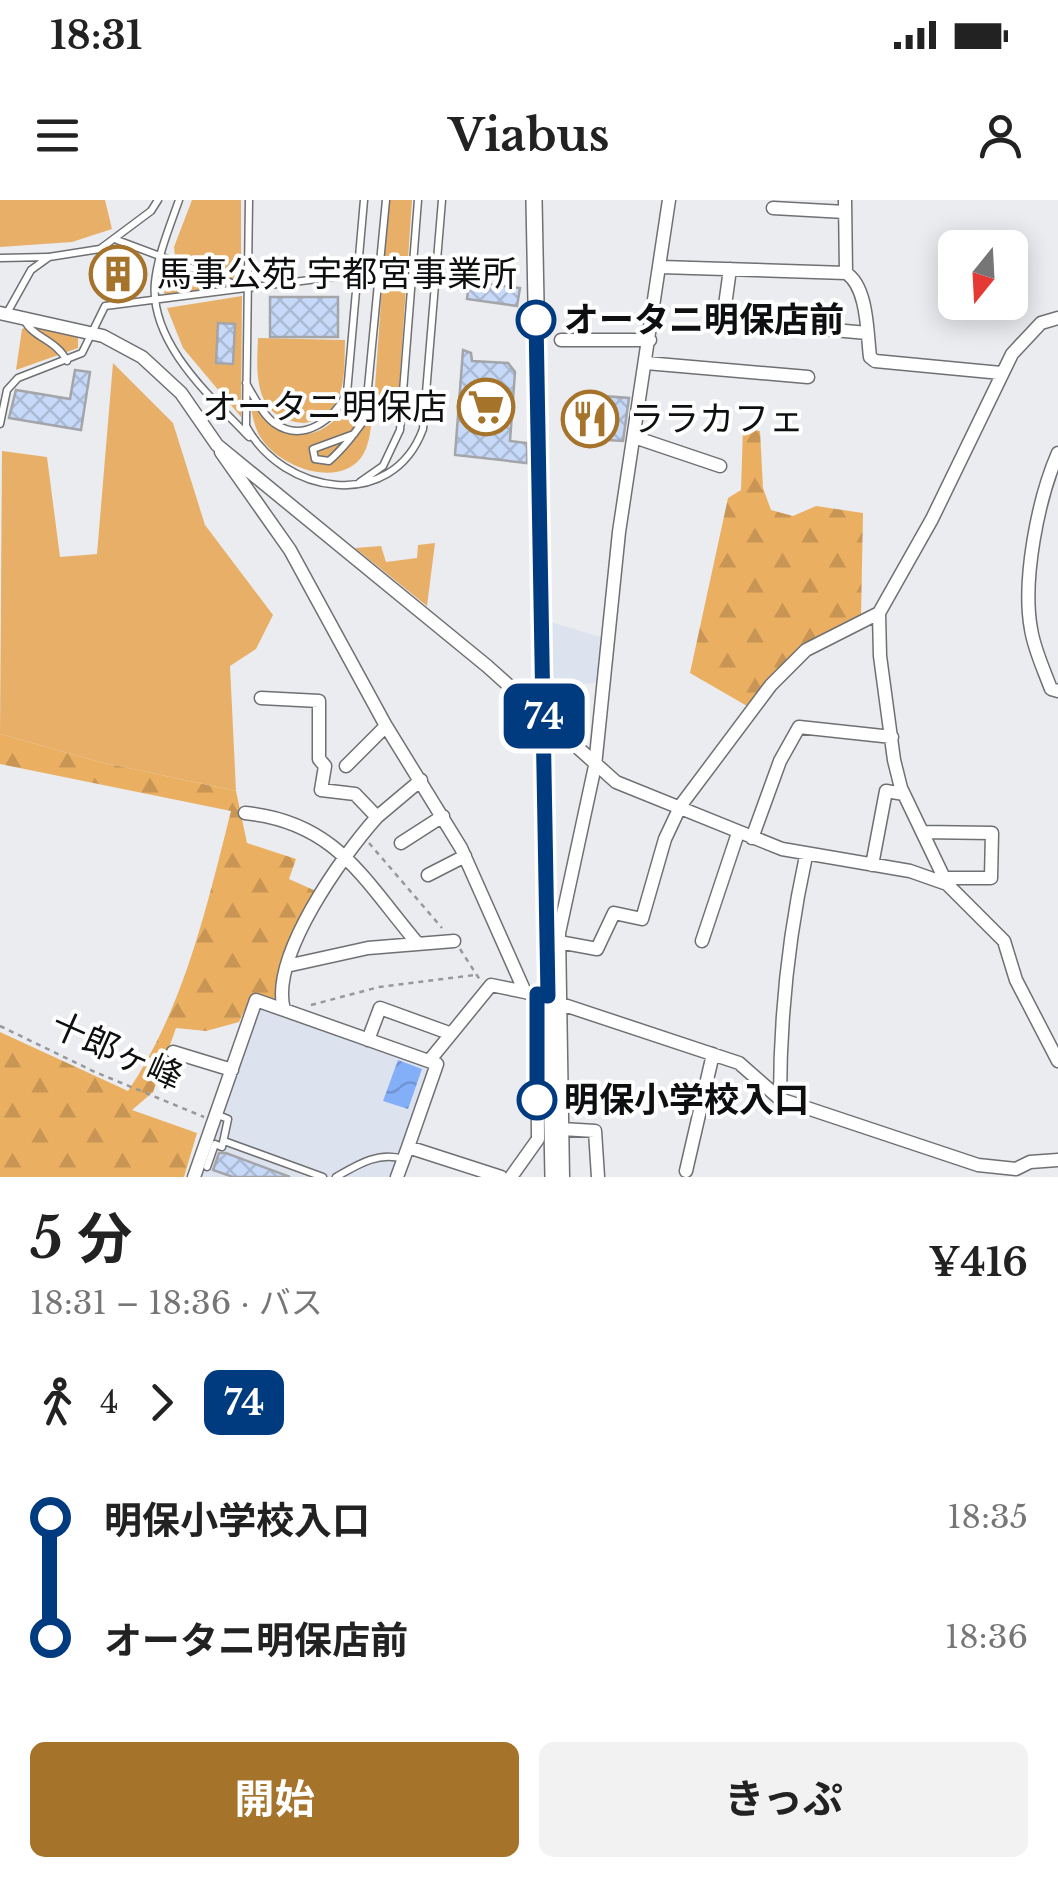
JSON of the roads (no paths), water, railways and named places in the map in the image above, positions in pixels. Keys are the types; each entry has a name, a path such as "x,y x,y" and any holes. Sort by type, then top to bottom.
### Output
{"street":[{"path":"511,1177 538,1139 542,995 544,717 534,200"},
{"path":"553,1177 542,995 559,942 595,766 619,532 670,200"},
{"path":"773,208 845,206 846,273"},
{"path":"660,267 846,273 854,278 862,300 875,362 1001,373"},
{"path":"730,269 723,320 867,332"},
{"path":"3,313 93,334 142,356 181,392 290,550 386,726 443,816 542,995 562,1129 563,1177"},
{"path":"1058,318 1040,323 1012,354 932,519 880,614 880,656 904,794 946,881 1004,941 1016,980 1058,1061"},
{"path":"562,340 650,340"},
{"path":"646,363 808,377"},
{"path":"634,438 720,466"},
{"path":"217,445 286,498 338,547 544,717 616,782 681,805 745,836 806,856 946,881 990,878 992,833 922,832"},
{"path":"1058,452 1041,502 1028,603 1031,633 1051,689 1058,691"},
{"path":"559,942 597,948 614,913 642,920 665,840 681,805 791,663 880,614"},
{"path":"261,698 319,702 319,759 325,766 321,790 355,794 375,819"},
{"path":"346,766 386,726"},
{"path":"702,941 745,836 799,728 892,737"},
{"path":"286,1011 282,1000 291,964 318,892 342,855 375,819 422,780"},
{"path":"872,865 886,791 904,794"},
{"path":"245,812 302,824 342,855 418,944"},
{"path":"402,843 443,816"},
{"path":"428,875 465,856"},
{"path":"780,1099 780,1008 786,945 806,856"},
{"path":"291,964 368,948 454,941"},
{"path":"429,1061 491,985 542,995 738,1063 780,1099 978,1165 1016,1169 1030,1162 1058,1160"},
{"path":"194,1177 256,1000 438,1064 397,1177"},
{"path":"368,1040 380,1008 449,1033"},
{"path":"173,1052 232,1070"},
{"path":"686,1170 713,1054"},
{"path":"562,1129 595,1131 598,1177"},
{"path":"406,1153 501,1177"}],"lane":[{"path":"0,258 100,250 158,200"},
{"path":"179,200 155,285 173,346 206,392 280,465 306,476 355,485 398,470 415,451 423,429 442,200"},
{"path":"250,200 246,426 256,445"},
{"path":"246,382 274,423 304,430 332,418 347,393 364,200"},
{"path":"354,434 323,442 313,449 315,458 329,461 354,434 366,420 386,200"},
{"path":"355,485 383,466 400,430 418,200"},
{"path":"115,239 248,289"},
{"path":"3,313 31,270 49,256"},
{"path":"0,424 7,390 18,378 82,352 105,306 357,274"},
{"path":"24,318 25,325 59,346 67,361"},
{"path":"207,1168 215,1144 222,1147 228,1119 215,1118"},
{"path":"224,1142 322,1177"},
{"path":"338,1176 362,1161 406,1153"}],"water":[{"path":"398,1060 422,1069 408,1109 383,1101"}],"place":[{"name":"馬事公苑 宇都宮事業所","path":"118,274"},
{"name":"オータニ明保店前","path":"536,320"},
{"name":"オータニ明保店","path":"486,407"},
{"name":"ララカフェ","path":"590,419"},
{"name":"明保小学校入口","path":"537,1100"}]}
